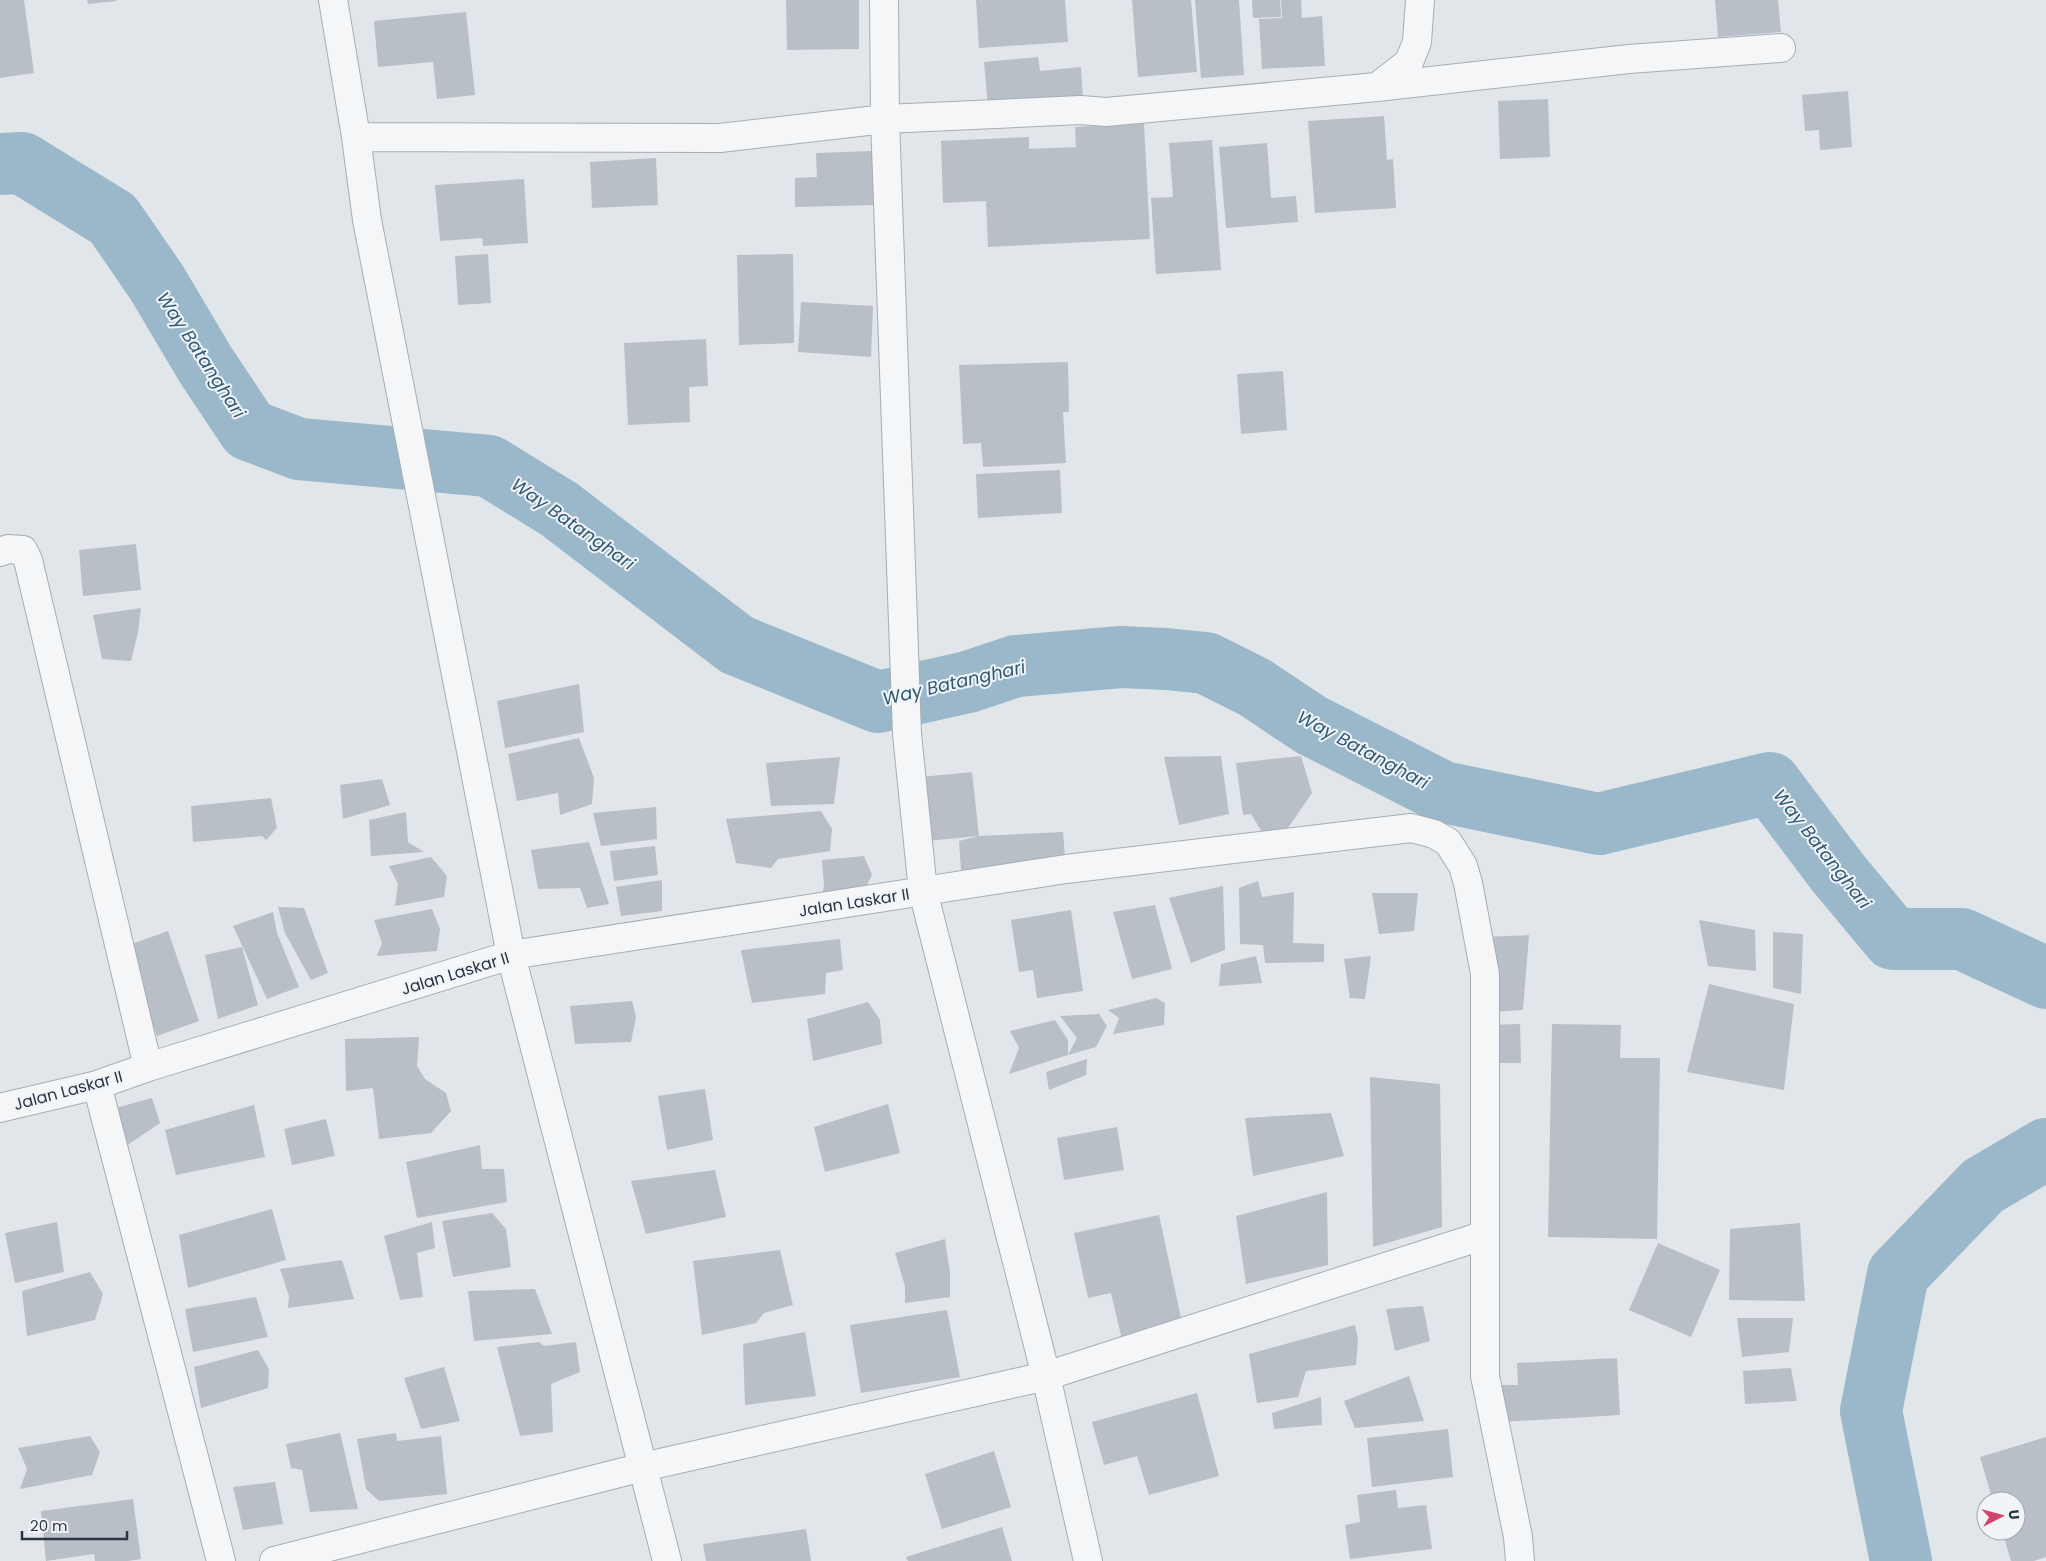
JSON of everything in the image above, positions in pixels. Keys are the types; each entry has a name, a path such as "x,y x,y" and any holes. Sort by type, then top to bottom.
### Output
{"street":[{"path":"333,0 356,137 367,220 511,955 666,1561"},
{"path":"884,0 885,119 907,734 923,891 1046,1376 1088,1561"},
{"path":"1377,87 1409,62 1417,42 1420,0"},
{"path":"356,137 720,138 885,119 1081,110 1106,112 1377,87 1629,59 1781,48"},
{"path":"0,552 8,549 22,550 28,560 148,1067"},
{"name":"Jalan Laskar II","path":"0,1108 97,1086 148,1067 511,955 1066,869 1411,828 1434,834 1448,842 1462,866 1468,883 1485,974 1485,1376 1518,1537 1520,1561"},
{"path":"97,1086 221,1561"},
{"path":"274,1561 643,1467 1046,1376 1485,1235"}],"building":[{"path":"0,0 24,0 34,73 0,78"},
{"path":"87,0 117,0 117,1 88,4"},
{"path":"786,0 859,0 859,49 787,50"},
{"path":"976,0 1065,0 1068,42 979,48"},
{"path":"1132,0 1191,0 1197,72 1138,77"},
{"path":"1195,0 1239,0 1244,75 1201,78"},
{"path":"1252,0 1280,0 1281,17 1253,18"},
{"path":"1281,0 1301,0 1302,18 1322,16 1325,66 1262,69 1259,19 1282,18"},
{"path":"1715,0 1778,0 1781,32 1718,37"},
{"path":"466,12 475,95 437,99 433,62 378,67 374,21"},
{"path":"1038,57 1040,71 1081,67 1083,99 988,108 984,62"},
{"path":"1848,91 1852,147 1820,150 1819,130 1805,131 1802,95"},
{"path":"1548,99 1550,157 1500,159 1498,101"},
{"path":"1384,116 1387,160 1393,159 1396,208 1315,213 1308,121"},
{"path":"1144,123 1150,239 988,247 986,201 943,203 941,141 1029,137 1029,149 1076,147 1075,127"},
{"path":"1212,140 1221,270 1156,274 1151,198 1173,197 1169,143"},
{"path":"1267,143 1271,198 1296,196 1298,222 1226,228 1219,147"},
{"path":"872,151 874,205 795,207 795,178 817,177 816,153"},
{"path":"656,158 658,205 592,208 590,162"},
{"path":"524,179 528,243 483,246 482,238 440,241 435,185"},
{"path":"488,254 491,303 458,305 455,256"},
{"path":"793,254 794,343 739,345 737,255"},
{"path":"801,302 873,306 871,357 798,352"},
{"path":"706,339 708,386 689,387 690,422 628,425 624,343"},
{"path":"1068,362 1069,412 1063,412 1066,463 983,467 981,443 963,444 959,365"},
{"path":"1283,371 1287,430 1241,434 1237,374"},
{"path":"1060,470 1062,513 978,518 976,474"},
{"path":"136,544 141,590 83,596 79,550"},
{"path":"141,608 138,632 131,661 102,659 93,615"},
{"path":"579,684 584,732 505,748 497,701"},
{"path":"579,738 594,778 592,804 560,815 558,793 517,801 508,754"},
{"path":"1221,756 1229,814 1179,825 1164,757"},
{"path":"1301,756 1312,793 1288,828 1262,832 1251,814 1243,815 1236,763"},
{"path":"840,757 834,804 771,806 766,763"},
{"path":"972,772 979,836 927,841 921,777"},
{"path":"382,779 390,805 343,819 340,785"},
{"path":"271,798 277,828 266,840 262,836 193,842 191,806"},
{"path":"656,807 657,839 601,846 593,813"},
{"path":"821,811 832,829 830,851 778,859 771,868 736,863 726,819"},
{"path":"406,812 408,842 424,852 371,856 369,820"},
{"path":"1063,832 1066,869 973,877 972,869 961,870 959,841 979,836"},
{"path":"589,842 609,904 587,908 580,888 538,889 531,850"},
{"path":"655,846 658,875 614,881 610,851"},
{"path":"864,856 872,875 863,893 821,899 824,886 822,860"},
{"path":"431,857 447,876 444,897 395,906 398,884 389,866"},
{"path":"662,880 662,911 621,916 616,887"},
{"path":"1258,881 1262,897 1294,892 1293,943 1324,944 1324,962 1265,963 1263,945 1240,944 1239,888"},
{"path":"1223,886 1225,950 1191,963 1169,898"},
{"path":"1372,893 1418,893 1414,931 1379,934"},
{"path":"1155,905 1172,969 1132,979 1113,912"},
{"path":"278,907 304,908 328,973 311,980 285,933"},
{"path":"432,909 440,929 437,951 377,956 382,943 374,920"},
{"path":"1071,910 1083,991 1037,998 1033,970 1019,972 1011,920"},
{"path":"273,912 277,933 299,987 267,999 233,926"},
{"path":"1699,920 1755,930 1756,971 1708,966"},
{"path":"168,931 199,1021 157,1036 126,946"},
{"path":"1773,932 1803,934 1801,994 1773,988"},
{"path":"1529,935 1523,1010 1492,1012 1483,937"},
{"path":"840,939 843,970 826,973 825,994 752,1003 741,950"},
{"path":"242,947 258,1005 218,1019 205,955"},
{"path":"1256,956 1262,983 1219,986 1221,964"},
{"path":"1371,956 1365,999 1350,998 1344,959"},
{"path":"1709,984 1794,1004 1784,1090 1687,1072"},
{"path":"1156,998 1165,1003 1164,1025 1113,1034 1119,1018 1108,1010"},
{"path":"632,1001 636,1017 631,1042 575,1044 570,1006"},
{"path":"868,1002 880,1020 882,1044 813,1061 807,1019"},
{"path":"1099,1014 1107,1026 1096,1047 1068,1055 1077,1038 1060,1016"},
{"path":"1055,1020 1068,1040 1068,1055 1009,1074 1019,1048 1010,1031"},
{"path":"1520,1024 1521,1063 1488,1063 1488,1025"},
{"path":"1552,1024 1621,1025 1620,1058 1660,1058 1657,1239 1548,1237"},
{"path":"419,1037 417,1066 425,1079 446,1093 451,1111 431,1133 379,1139 373,1088 346,1091 345,1039"},
{"path":"1087,1059 1086,1075 1049,1090 1046,1072"},
{"path":"1370,1077 1440,1084 1442,1227 1373,1247"},
{"path":"705,1089 713,1140 667,1150 658,1096"},
{"path":"152,1098 160,1123 123,1148 112,1109"},
{"path":"888,1104 900,1153 825,1172 814,1127"},
{"path":"254,1105 265,1157 176,1175 165,1130"},
{"path":"1331,1113 1344,1156 1253,1176 1245,1118"},
{"path":"326,1119 335,1156 292,1165 284,1129"},
{"path":"1117,1127 1124,1170 1064,1180 1057,1138"},
{"path":"480,1145 482,1169 504,1169 507,1202 417,1218 406,1162"},
{"path":"715,1170 726,1217 646,1234 631,1181"},
{"path":"1327,1192 1328,1265 1246,1284 1236,1216"},
{"path":"272,1209 286,1260 188,1288 179,1235"},
{"path":"492,1213 506,1229 511,1267 453,1277 442,1221"},
{"path":"1159,1215 1183,1327 1122,1340 1111,1293 1088,1298 1074,1233"},
{"path":"57,1222 64,1272 15,1283 5,1233"},
{"path":"432,1222 435,1248 417,1253 423,1297 400,1300 384,1236"},
{"path":"1800,1223 1805,1301 1729,1300 1730,1229"},
{"path":"945,1239 950,1273 950,1297 905,1303 905,1286 895,1253"},
{"path":"1658,1243 1720,1270 1691,1337 1629,1310"},
{"path":"780,1250 793,1305 764,1313 756,1323 702,1335 693,1261"},
{"path":"342,1260 354,1299 288,1308 289,1296 280,1269"},
{"path":"90,1272 103,1294 95,1320 27,1336 22,1291"},
{"path":"535,1289 552,1334 474,1341 468,1291"},
{"path":"256,1297 268,1337 193,1352 185,1309"},
{"path":"1423,1306 1430,1341 1395,1351 1386,1309"},
{"path":"947,1310 960,1377 861,1393 850,1325"},
{"path":"1737,1318 1793,1318 1789,1352 1742,1357"},
{"path":"1355,1325 1358,1339 1356,1365 1306,1371 1298,1397 1257,1403 1249,1354"},
{"path":"805,1332 816,1396 745,1405 743,1344"},
{"path":"539,1342 544,1346 576,1342 580,1372 551,1384 553,1432 520,1436 497,1347"},
{"path":"258,1350 269,1369 268,1388 201,1408 194,1367"},
{"path":"1617,1358 1620,1415 1501,1422 1498,1385 1518,1385 1517,1363"},
{"path":"444,1367 460,1421 421,1429 404,1378"},
{"path":"1791,1368 1797,1401 1745,1404 1743,1371"},
{"path":"1409,1376 1424,1421 1355,1428 1344,1401"},
{"path":"1197,1393 1219,1476 1149,1495 1137,1456 1104,1465 1092,1422"},
{"path":"1321,1397 1322,1425 1274,1429 1272,1413"},
{"path":"1448,1429 1453,1477 1372,1487 1367,1438"},
{"path":"340,1433 358,1509 310,1512 302,1470 291,1468 286,1444"},
{"path":"396,1433 397,1441 441,1436 447,1494 379,1501 366,1489 357,1439"},
{"path":"90,1436 100,1452 92,1475 20,1489 27,1469 18,1448"},
{"path":"2046,1437 2046,1557 2034,1561 2011,1561 2005,1541 2026,1541 2026,1491 1990,1491 1980,1457"},
{"path":"994,1451 1011,1507 942,1529 925,1474"},
{"path":"275,1482 283,1524 243,1530 233,1487"},
{"path":"1396,1490 1398,1508 1426,1505 1432,1549 1350,1559 1345,1525 1360,1522 1357,1495"},
{"path":"133,1499 141,1559 95,1561 94,1554 46,1561 41,1511"},
{"path":"1002,1527 1012,1561 908,1561 906,1557"},
{"path":"806,1529 811,1561 706,1561 703,1544"}],"waterway":[{"name":"Way Batanghari","path":"0,164 22,163 113,219 157,283 205,364 249,430 299,449 489,466 559,509 737,645 878,702 968,682 1016,666 1121,657 1166,659 1206,663 1254,687 1311,725 1443,792 1599,824 1770,783 1838,873 1893,939 1962,939 2046,978"},
{"name":"Way Batanghari","path":"1901,1561 1871,1411 1898,1274 1983,1186 2046,1149"}]}
